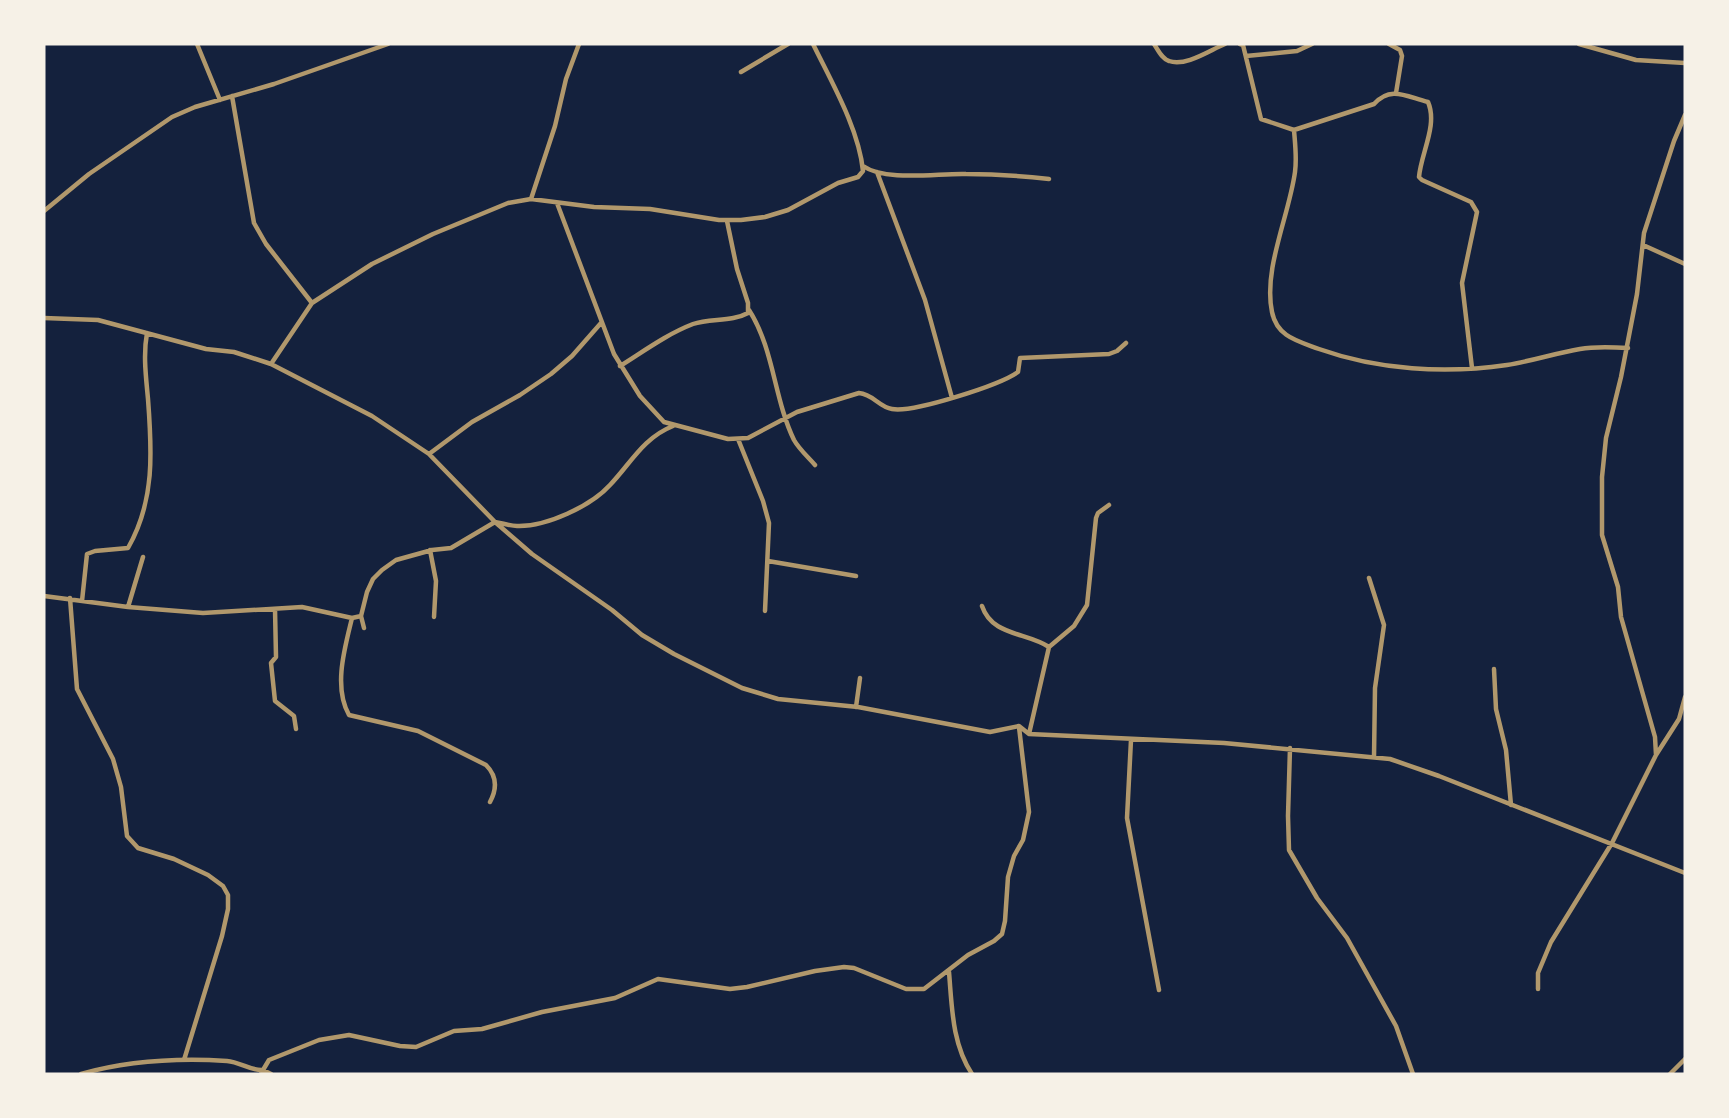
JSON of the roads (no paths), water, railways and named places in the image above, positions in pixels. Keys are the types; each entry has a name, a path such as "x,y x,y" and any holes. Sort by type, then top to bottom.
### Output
{"street":[{"path":"197,44 220,100"},
{"path":"44,211 89,174 172,117 388,44"},
{"path":"531,199 579,44"},
{"path":"741,72 788,44"},
{"path":"271,364 313,303 372,264 433,234 508,203 531,199 650,209 727,221 765,217 788,210 838,183 858,177 863,171 863,165 839,100 813,44"},
{"path":"1154,44 1163,57 1171,62 1188,60 1225,44"},
{"path":"1240,44 1243,45 1261,119 1294,130 1374,104 1382,96 1396,93 1429,102 1432,111 1419,177 1471,202 1478,212 1462,283 1472,368"},
{"path":"1246,56 1297,51 1312,44"},
{"path":"1389,44 1400,50 1402,56 1396,93"},
{"path":"1579,44 1636,60 1685,63"},
{"path":"232,96 254,223 266,244 313,303"},
{"path":"1656,755 1655,737 1620,617 1618,587 1602,535 1606,438 1628,348 1651,208 1685,115"},
{"path":"1294,130 1296,169 1274,265 1271,295 1271,310 1279,330 1290,338 1329,352 1388,366 1472,368 1507,365 1578,349 1628,348"},
{"path":"863,165 877,172 912,175 970,174 1049,179"},
{"path":"877,172 925,300 952,398"},
{"path":"557,203 601,323 620,366 654,413 673,426 738,439 748,438 785,418 859,393 867,393 890,409 899,410 952,398 1007,380 1018,372 1020,358 1109,354 1126,343"},
{"path":"727,221 749,310 759,325 785,418 796,442 815,466"},
{"path":"1643,245 1685,264"},
{"path":"620,366 690,326 706,320 745,315 749,310"},
{"path":"44,318 98,320 206,349 234,352 271,364 372,416 429,454 495,522 532,554 612,610 642,635 742,688 778,699 856,707 990,732 1019,726"},
{"path":"429,454 472,422 520,396 551,374 572,356 601,323"},
{"path":"82,601 87,554 128,548 149,495 152,472 144,354 147,333"},
{"path":"364,628 361,616 373,579 396,560 430,550 451,548 495,522 518,526 572,512 590,504 610,486 648,440 673,426"},
{"path":"738,439 769,523 765,611"},
{"path":"1029,734 1049,647 1074,626 1087,605 1096,518 1098,513 1109,505"},
{"path":"430,550 436,581 434,617"},
{"path":"128,607 143,556"},
{"path":"767,561 856,576"},
{"path":"1369,578 1384,625 1375,688 1374,757"},
{"path":"44,596 203,613 302,607 352,618 361,616"},
{"path":"70,598 77,689 113,759 121,787 127,836 138,848 174,859 208,875 223,886 228,895 222,936 184,1060"},
{"path":"982,606 991,624 1049,647"},
{"path":"275,609 276,657 271,663 272,692 275,701 294,716 296,730"},
{"path":"352,618 342,677 343,700 349,715 418,731 486,765 492,772 494,781 495,792 490,802"},
{"path":"1494,669 1496,709 1506,750 1511,804"},
{"path":"856,707 860,678"},
{"path":"1538,989 1538,973 1550,942 1612,843 1656,755 1679,719 1685,697"},
{"path":"1019,726 1029,734 1190,741 1390,759 1685,873"},
{"path":"262,1072 269,1060 319,1040 349,1035 416,1047 454,1031 482,1029 542,1012 615,998 658,979 730,989 844,967 855,968 915,991 931,986 968,955 1002,934 1008,877 1027,828 1029,812 1019,726"},
{"path":"1131,740 1127,818 1159,990"},
{"path":"1290,748 1289,850 1317,898 1347,938 1396,1026 1413,1074"},
{"path":"949,971 955,1033 961,1055 972,1074"},
{"path":"1670,1074 1685,1059"},
{"path":"80,1074 112,1066 184,1060 231,1061 271,1074"}]}
